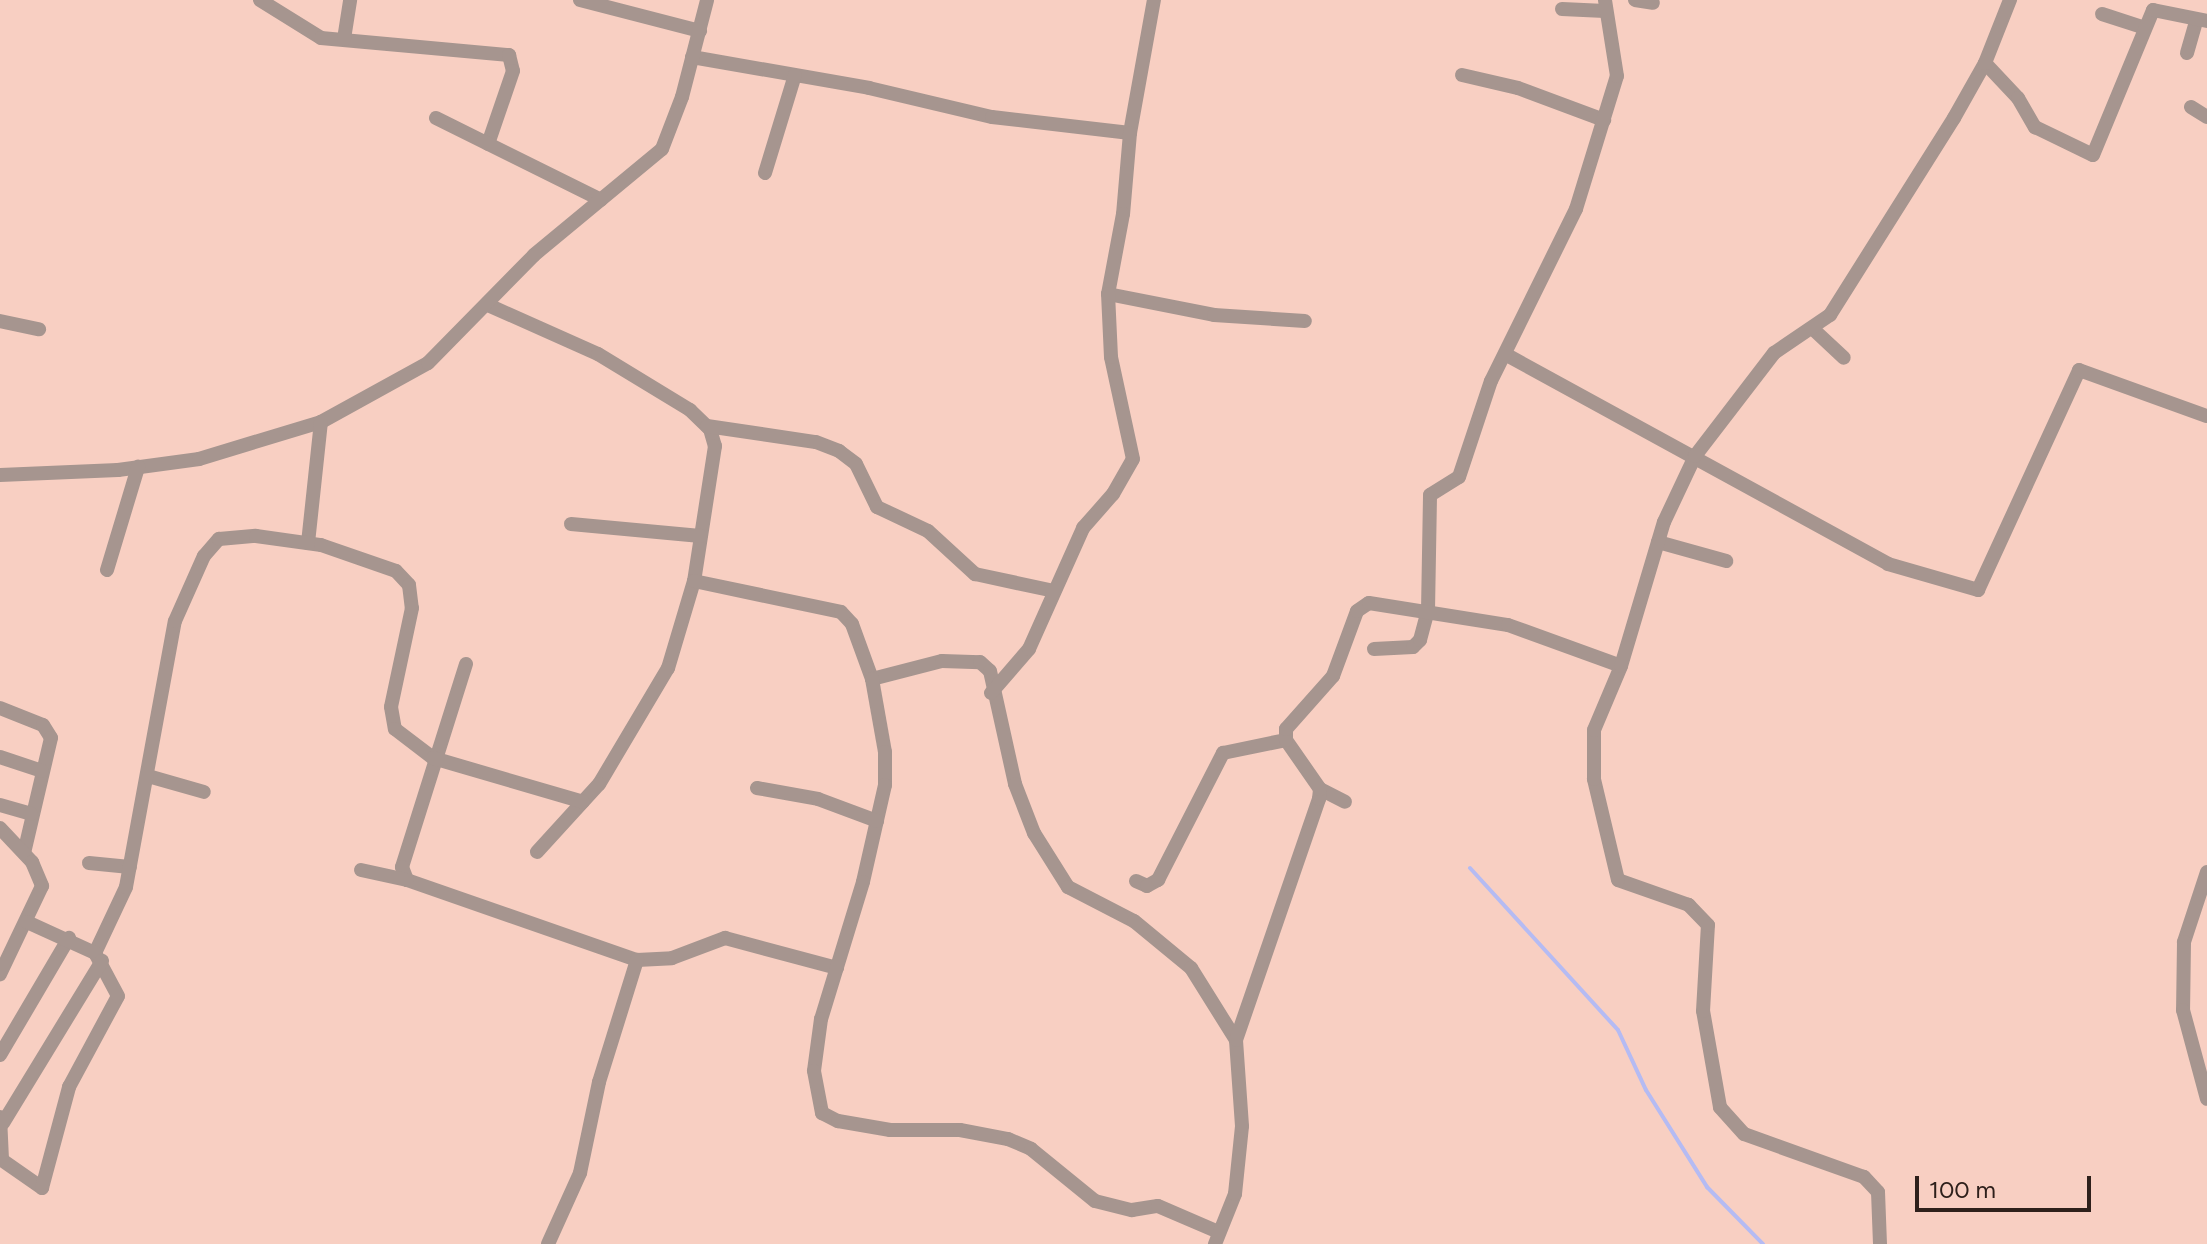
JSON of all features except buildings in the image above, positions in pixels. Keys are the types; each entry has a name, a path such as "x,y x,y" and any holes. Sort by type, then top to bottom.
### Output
{"street":[{"path":"260,0 305,32 344,39 509,55 513,71 488,144"},
{"path":"344,39 350,0"},
{"path":"580,0 700,31"},
{"path":"0,475 138,467 199,459 321,422 428,363 534,255 662,149 707,0"},
{"path":"991,693 1029,649 1083,528 1113,494 1134,456 1111,357 1108,294 1123,214 1130,133 1154,0"},
{"path":"1635,0 1653,3"},
{"path":"1880,1244 1878,1192 1864,1177 1802,1151 1744,1134 1729,1122 1714,1085 1703,1011 1708,925 1689,905 1627,887 1613,872 1592,755 1594,730 1621,666 1658,542 1695,456 1774,353 1830,315 1985,63 2010,0"},
{"path":"1374,649 1416,645 1428,611 1430,495 1458,480 1505,354 1576,209 1604,120 1618,66 1605,6 1562,9"},
{"path":"1985,63 2018,98 2035,127 2093,155 2153,10 2202,20 2187,53"},
{"path":"2102,14 2145,28"},
{"path":"692,57 795,75 992,117 1130,133"},
{"path":"765,173 795,75"},
{"path":"1462,75 1518,88 1604,120"},
{"path":"2191,107 2207,117"},
{"path":"436,118 601,200"},
{"path":"1108,294 1214,315 1305,321"},
{"path":"488,305 598,354 707,426 816,442 839,451 856,464 877,507 928,531 975,574 1054,591"},
{"path":"0,321 39,329"},
{"path":"1813,329 1844,358"},
{"path":"1505,354 1888,564 1978,590 2079,370 2207,416"},
{"path":"308,543 321,422"},
{"path":"537,852 583,802 668,668 694,581 715,446 707,426"},
{"path":"107,570 138,467"},
{"path":"571,524 700,536"},
{"path":"27,922 69,938 99,957 117,987 118,1002 69,1087 42,1188 2,1160 1,1120 99,957 112,924 130,867 175,621 204,556 219,539 236,536 308,543 382,562 409,585 412,608 390,717 403,739 433,758 583,802"},
{"path":"1658,542 1726,561"},
{"path":"694,581 841,612 852,624 872,679 886,766 877,821 821,1019 814,1071 822,1113 838,1121 914,1133 960,1130 1008,1139 1031,1149 1079,1192 1104,1205 1132,1210 1158,1206 1216,1238 1235,1194 1242,1126 1236,1040 1320,789"},
{"path":"1345,802 1320,789 1286,740 1288,724 1333,676 1362,605 1428,611 1508,625 1621,666"},
{"path":"872,679 942,661 980,662 990,671 991,693 1015,784 1034,833 1068,887 1134,921 1191,968 1236,1040"},
{"path":"407,880 402,867 433,758 466,664"},
{"path":"0,708 48,730 51,738 24,853"},
{"path":"1136,881 1147,886 1158,880 1223,753 1286,740"},
{"path":"0,757 42,771"},
{"path":"148,776 204,792"},
{"path":"757,788 818,799 877,821"},
{"path":"0,805 31,814"},
{"path":"0,828 24,853 42,886 0,974"},
{"path":"89,863 130,867"},
{"path":"361,870 407,880 637,960 672,958 725,938 837,968"},
{"path":"2207,872 2184,942 2183,1010 2207,1099"},
{"path":"0,1055 69,938"},
{"path":"548,1244 580,1173 599,1082 637,960"}],"waterway":[{"path":"1470,868 1618,1030 1646,1090 1707,1187 1763,1244"}]}
